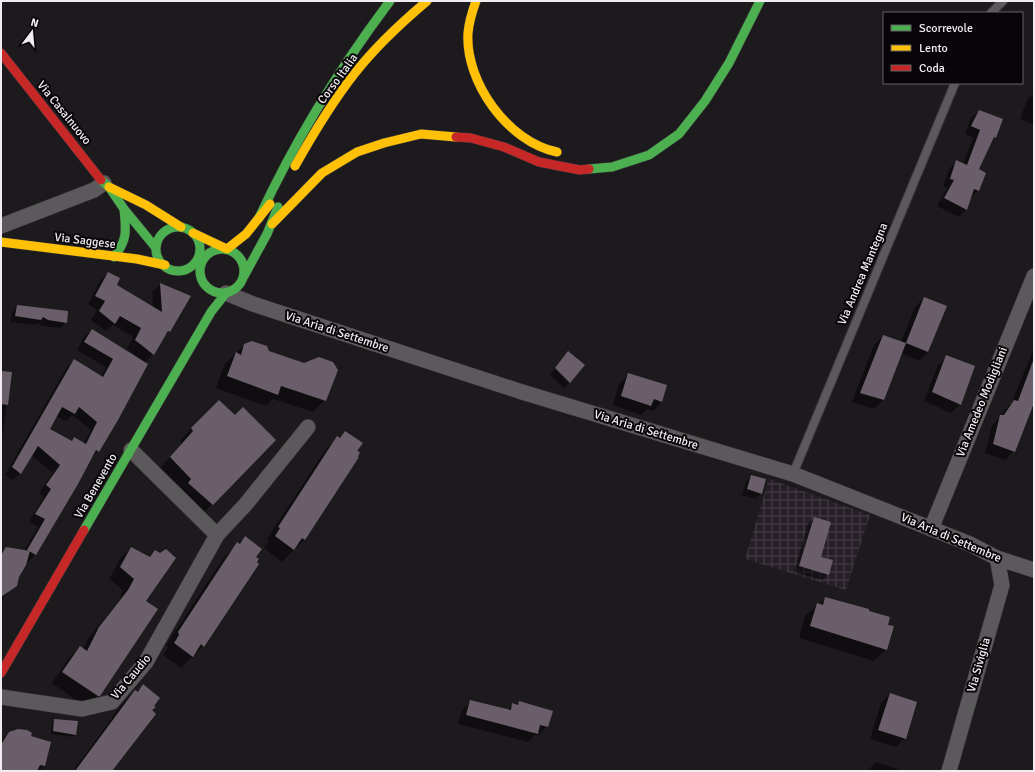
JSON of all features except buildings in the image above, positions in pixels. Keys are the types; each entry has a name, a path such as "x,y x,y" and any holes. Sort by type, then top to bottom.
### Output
{"main road":[{"path":"259,218 283,166 334,78 362,37 390,1"},
{"name":"Corso Italia","path":"283,190 308,144 343,89 366,60 396,28 427,1"},
{"path":"476,1 470,19 468,39 471,61 478,85 490,104 508,125 531,142 553,151 566,154"},
{"path":"272,224 322,173 357,152 384,143 421,134 471,138 504,147 539,162 580,170 612,168 648,156 680,134 705,102 729,63 760,1"},
{"name":"Via Casalnuovo","path":"1,54 107,185 149,249"},
{"path":"107,185 140,201 166,216 181,227 237,255 242,261 244,268 242,279"},
{"path":"211,312 209,289 200,279 200,265 203,259 207,254 220,249 226,249 239,242 247,235 259,218 283,190"},
{"path":"149,249 157,254 160,260 169,267 209,289 220,293 232,291 242,279 260,249 272,224 283,190"},
{"path":"114,257 122,246 126,226 124,209"},
{"path":"114,257 149,249 167,230 174,227 181,227"},
{"path":"169,267 180,270 186,269 196,261 200,250 197,238 193,233"},
{"name":"Via Saggese","path":"1,242 137,259 169,267"},
{"name":"Via Benevento","path":"1,673 211,312 226,293"}],"street":[{"path":"1,226 107,185"},
{"name":"Via Amedeo Modigliani","path":"931,528 1034,276"},
{"path":"242,279 253,304"},
{"name":"Via Aria di Settembre","path":"226,293 253,304 522,392 793,474 970,544 997,558 1034,570"},
{"name":"Via Caudio","path":"1,697 82,709 112,702 146,662 217,535 246,504 308,427"},
{"path":"131,450 217,535"},
{"name":"Via Siviglia","path":"949,771 1002,585 997,558"}],"lane":[{"path":"992,12 1002,1"},
{"name":"Via Andrea Mantegna","path":"793,474 955,84"}],"shaded area":[{"path":"769,479 870,515 846,590 745,559"}],"traffic: fast":[{"path":"259,218 287,161 319,106 353,53 390,1"},
{"path":"589,169 612,167 649,155 679,134 705,101 729,63 760,1"},
{"path":"101,180 109,187 124,209 156,248"},
{"path":"244,276 267,234 278,207"},
{"path":"114,257 119,251 124,240 124,209"},
{"path":"178,227 190,231 196,237 200,249 196,261 190,267 178,271 166,267 160,261 156,249 160,237 166,231 178,227"},
{"path":"226,249 231,250 238,255 243,262 244,271 243,280 238,287 231,292 218,293 213,292 206,287 201,280 200,267 201,262 206,255 213,250 226,249"},
{"path":"84,530 211,312 226,293"}],"traffic: slow":[{"path":"295,166 323,118 355,73 371,53 427,1"},
{"path":"476,1 468,29 469,52 474,71 482,90 493,107 507,123 522,136 539,146 557,152"},
{"path":"272,224 322,173 357,152 384,143 421,134 456,137"},
{"path":"109,187 146,205 181,227"},
{"path":"193,233 227,249 246,234 270,204"},
{"path":"1,242 137,259 165,265"}],"traffic: jam":[{"path":"1,53 101,180"},
{"path":"456,137 471,138 504,147 539,162 580,170 589,169"},
{"path":"1,673 84,530"}]}
